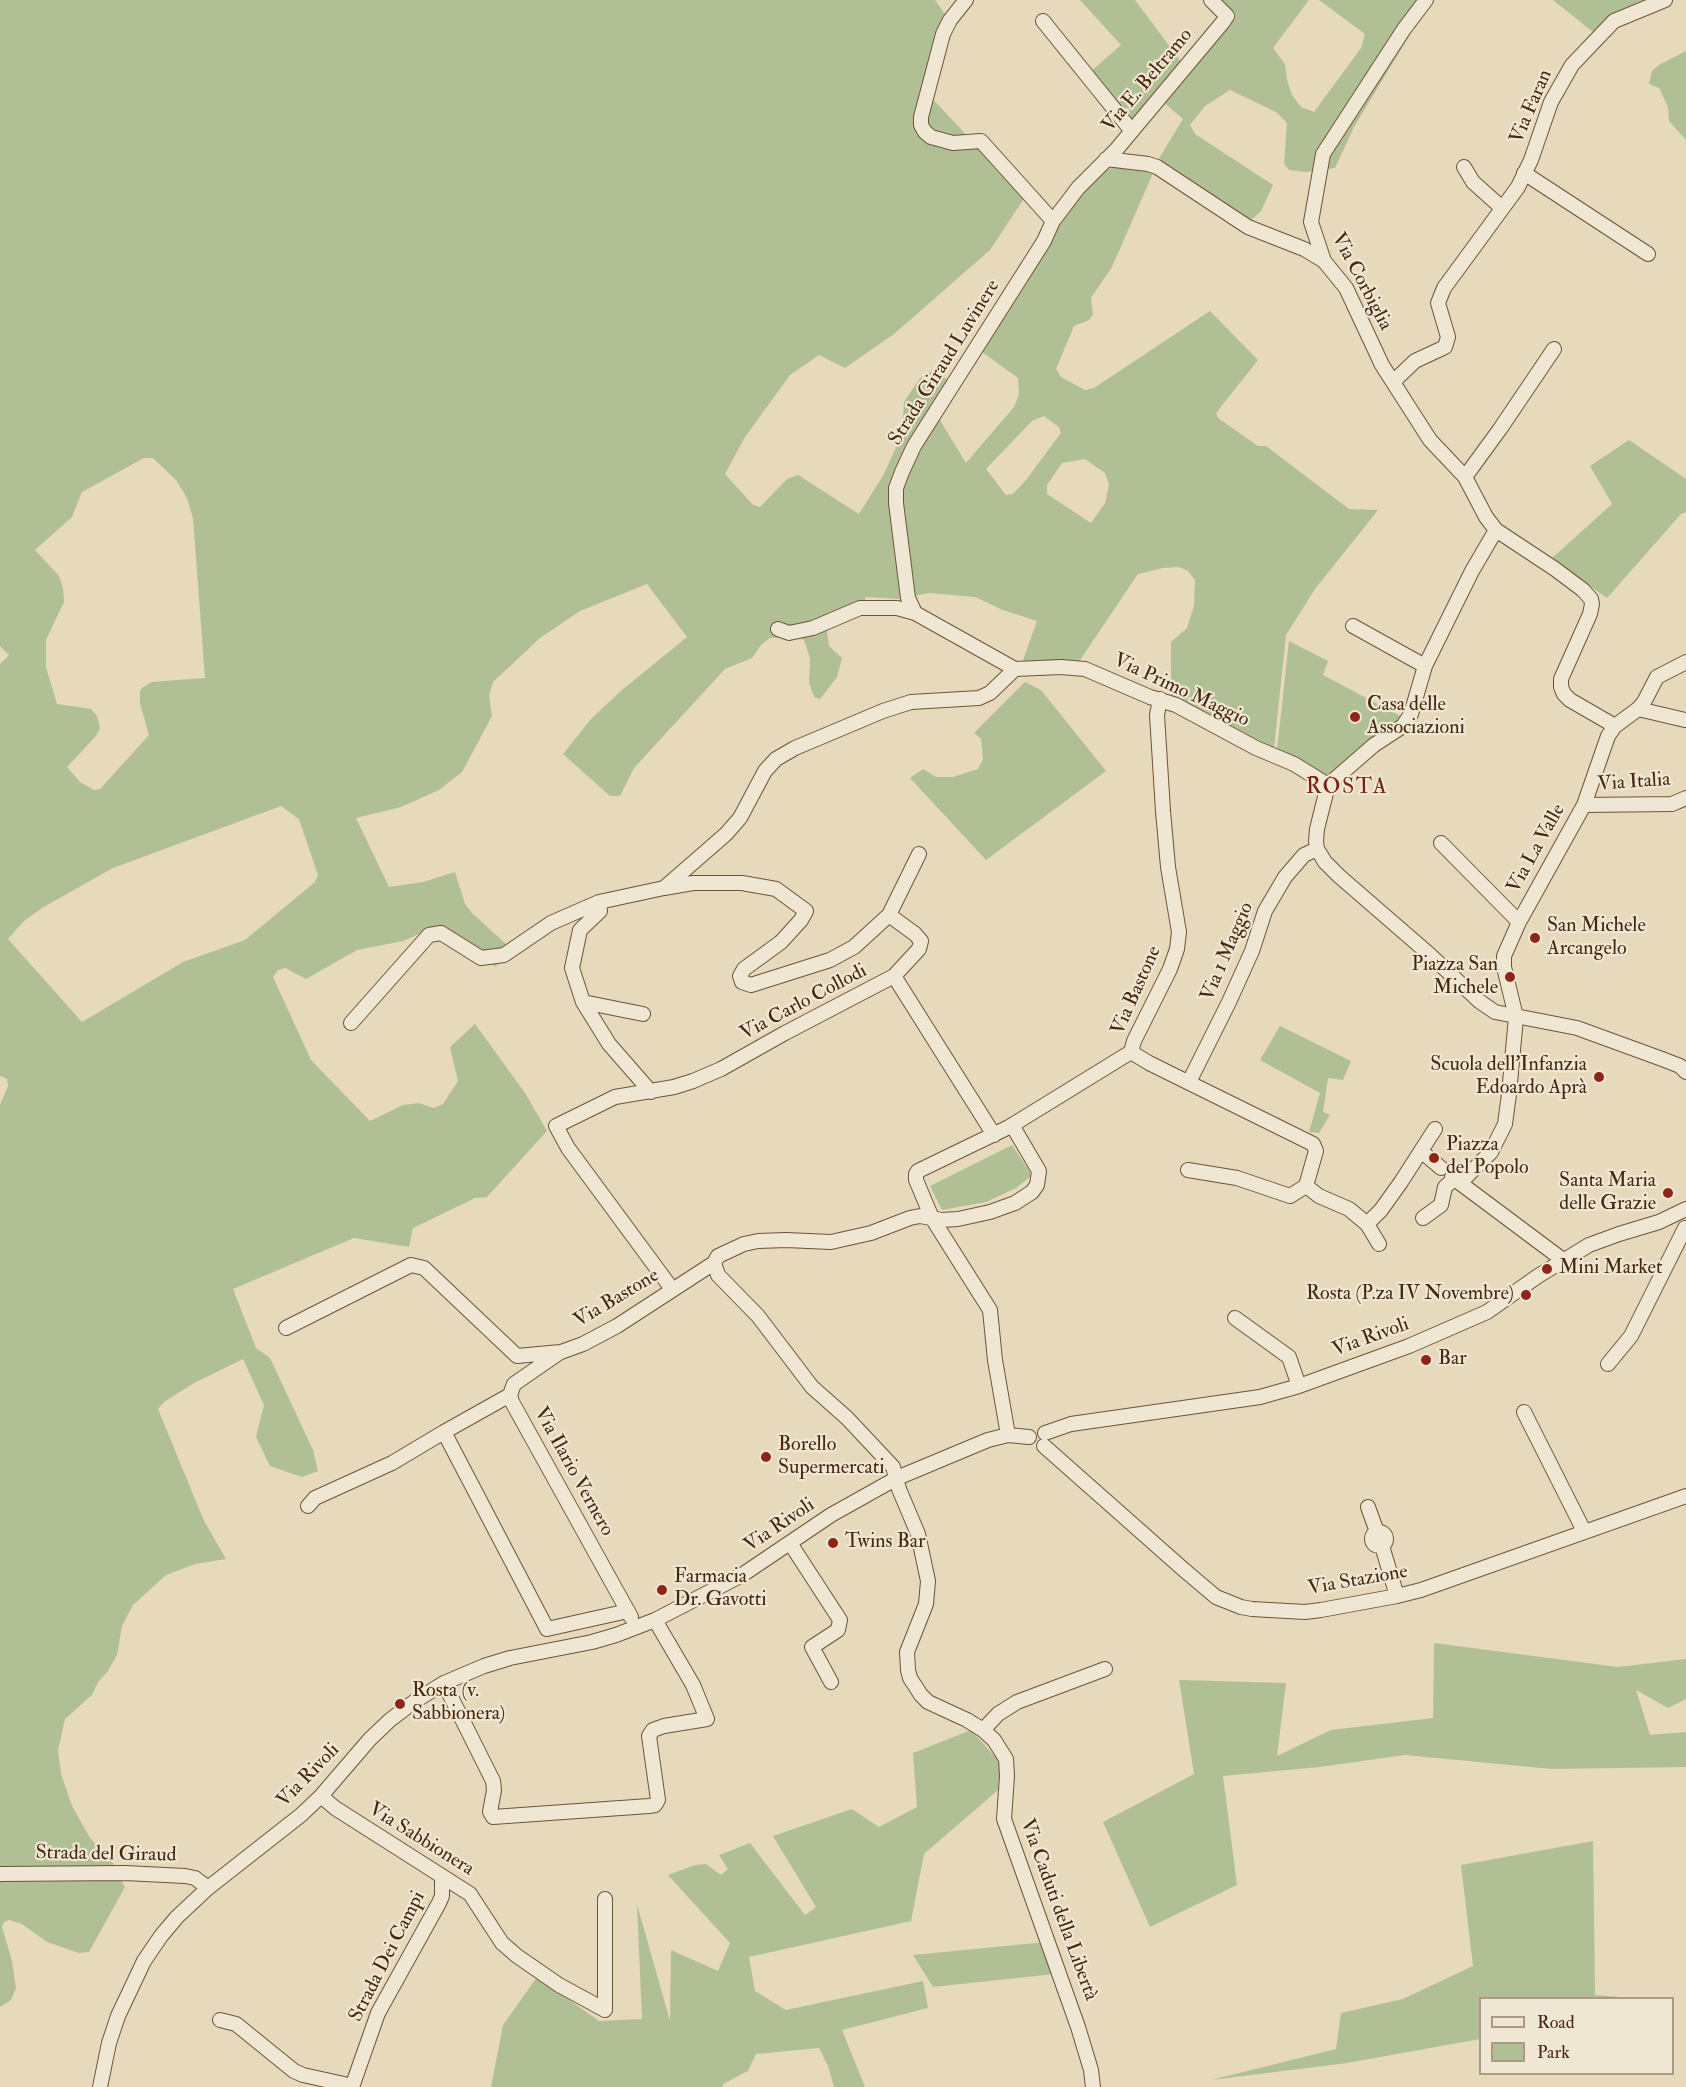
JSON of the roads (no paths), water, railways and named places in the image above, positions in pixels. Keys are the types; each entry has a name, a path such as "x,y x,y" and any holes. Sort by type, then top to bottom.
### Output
{"street":[{"path":"966,0 950,20 943,34 921,117 925,132 931,137 952,143 981,141 1053,221"},
{"name":"Via E. Beltramo","path":"1106,159 1227,16 1211,0"},
{"name":"Via Corbiglia","path":"1426,0 1404,29 1323,154 1311,222 1324,261 1346,288 1382,365 1430,440 1465,477 1486,517 1496,530 1555,569 1591,599 1590,614 1561,679 1560,687 1570,700 1615,726"},
{"name":"Via Faran","path":"1393,382 1415,361 1445,347 1448,337 1438,303 1444,288 1518,187 1551,102 1572,65 1614,21 1665,0"},
{"path":"1043,21 1131,130"},
{"path":"1106,159 1157,167 1248,226 1304,249 1324,261"},
{"name":"Strada Giraud Luvinere","path":"915,613 908,598 896,503 898,480 919,438 1044,241 1053,221 1078,188 1106,159"},
{"path":"1464,167 1473,182 1502,208"},
{"name":"Via Faran","path":"1524,173 1648,254"},
{"path":"1465,477 1554,348"},
{"path":"1496,530 1472,571 1425,666 1412,714 1403,726 1374,746 1328,785 1317,829 1317,849 1325,862 1339,876 1479,1001 1495,1012 1577,1028 1680,1066 1686,1072"},
{"path":"664,888 726,834 740,818 765,771 776,759 795,748 911,702 979,698 990,693 1015,669 915,613 897,608 860,608 813,628 789,633 778,629"},
{"path":"1353,626 1425,666"},
{"path":"1615,726 1638,709 1657,677 1686,662"},
{"name":"Via Primo Maggio","path":"1015,669 1085,669 1176,705 1256,748 1294,764 1328,785"},
{"name":"Via Bastone","path":"932,1218 916,1180 918,1172 1012,1125 1131,1052 1134,1041 1170,969 1177,949 1179,932 1168,867 1163,811 1157,716 1160,699"},
{"path":"1638,709 1685,720"},
{"name":"Via La Valle","path":"1441,843 1519,922 1584,805 1608,736 1615,726"},
{"name":"Via Italia","path":"1584,805 1672,804 1686,798"},
{"name":"Via 1 Maggio","path":"1189,1083 1252,951 1265,911 1285,877 1304,855 1317,849"},
{"path":"351,1023 429,935 441,933 481,958 504,955 550,923 599,902 693,883 741,883 776,889 806,911 781,942 744,969 740,976 742,982 751,985 830,960 854,947 889,915 920,854"},
{"path":"599,902 600,911 580,930 572,968 583,1002 609,1044 651,1092"},
{"name":"Via Carlo Collodi","path":"672,1289 568,1148 556,1126 615,1097 651,1092 693,1081 721,1069 894,976 919,949 921,941 889,915"},
{"path":"1423,1218 1441,1205 1445,1187 1491,1152 1505,1124 1515,1017 1504,967 1504,956 1519,922"},
{"path":"894,976 994,1135"},
{"path":"583,1002 643,1014"},
{"path":"1131,1052 1313,1144 1316,1151 1308,1188"},
{"name":"Via Bastone","path":"286,1328 411,1265 424,1268 517,1356 561,1352 598,1337 714,1263 718,1256 730,1250 758,1241 831,1242 871,1233 910,1218 920,1216 958,1219 990,1212 1015,1203 1032,1192 1039,1178 1039,1171 1012,1125"},
{"path":"1367,1224 1381,1210 1435,1129"},
{"path":"1422,1151 1441,1168"},
{"path":"1188,1170 1238,1178 1290,1196 1308,1188"},
{"path":"1455,1180 1563,1260"},
{"path":"1308,1188 1349,1209 1367,1224 1379,1244"},
{"path":"1608,1364 1630,1336 1686,1229 1682,1212"},
{"name":"Via Rivoli","path":"1044,1439 1071,1424 1260,1397 1299,1386 1409,1346 1487,1312 1563,1260 1608,1238 1682,1212"},
{"path":"932,1218 990,1310 995,1360 1008,1435"},
{"name":"Via Caduti della Libertà","path":"714,1263 718,1275 758,1316 812,1387 847,1418 891,1463 918,1534 928,1581 926,1604 908,1652 910,1678 928,1702 983,1730 994,1740 1006,1760 1004,1819 1072,2007 1091,2070 1093,2087"},
{"path":"1235,1318 1288,1357 1299,1386"},
{"name":"Via Ilario Vernero","path":"561,1352 521,1378 514,1384 510,1395 636,1628"},
{"path":"308,1506 315,1498 392,1462 510,1395"},
{"path":"1524,1412 1584,1531"},
{"path":"444,1432 548,1629 628,1611"},
{"name":"Via Rivoli","path":"100,2087 118,2016 144,1961 161,1936 177,1917 208,1888 283,1830 321,1796 385,1724 415,1701 444,1683 484,1666 510,1658 592,1642 655,1620 741,1575 831,1515 897,1478 968,1447 1008,1435 1029,1437"},
{"name":"Via Stazione","path":"1029,1437 1029,1443 1033,1448 1039,1449 1044,1439 1216,1597 1228,1603 1252,1609 1305,1612 1421,1590 1686,1496"},
{"path":"1368,1507 1377,1532 1372,1536 1372,1541 1377,1546 1382,1545 1397,1596"},
{"path":"790,1543 840,1620 838,1630 812,1647 831,1682"},
{"path":"444,1683 493,1781 494,1790 490,1812 493,1817 655,1805 658,1800 650,1736 653,1730 707,1719 693,1686 655,1620"},
{"path":"983,1730 998,1714 1017,1702 1105,1670"},
{"name":"Via Sabbionera","path":"321,1796 335,1808 470,1894 502,1943 517,1956 559,1985 605,2010 605,1899"},
{"name":"Strada del Giraud","path":"0,1874 125,1873 185,1876 195,1878 208,1888"},
{"name":"Strada Dei Campi","path":"220,2020 236,2024 294,2071 351,2087 378,2013 439,1904 442,1896 442,1878"}],"place":[{"name":"Casa delle Associazioni","path":"1355,717"},
{"name":"San Michele Arcangelo","path":"1535,938"},
{"name":"Piazza San Michele","path":"1510,977"},
{"name":"Scuola dell'Infanzia Edoardo Aprà","path":"1599,1077"},
{"name":"Piazza del Popolo","path":"1434,1158"},
{"name":"Santa Maria delle Grazie","path":"1668,1193"},
{"name":"Mini Market","path":"1547,1269"},
{"name":"Rosta (P.za IV Novembre)","path":"1526,1295"},
{"name":"Bar","path":"1426,1360"},
{"name":"Borello Supermercati","path":"766,1457"},
{"name":"Twins Bar","path":"833,1543"},
{"name":"Farmacia Dr. Gavotti","path":"662,1590"},
{"name":"Rosta (v. Sabbionera)","path":"400,1704"}],"district":[{"name":"ROSTA","path":"1347,788"}]}
